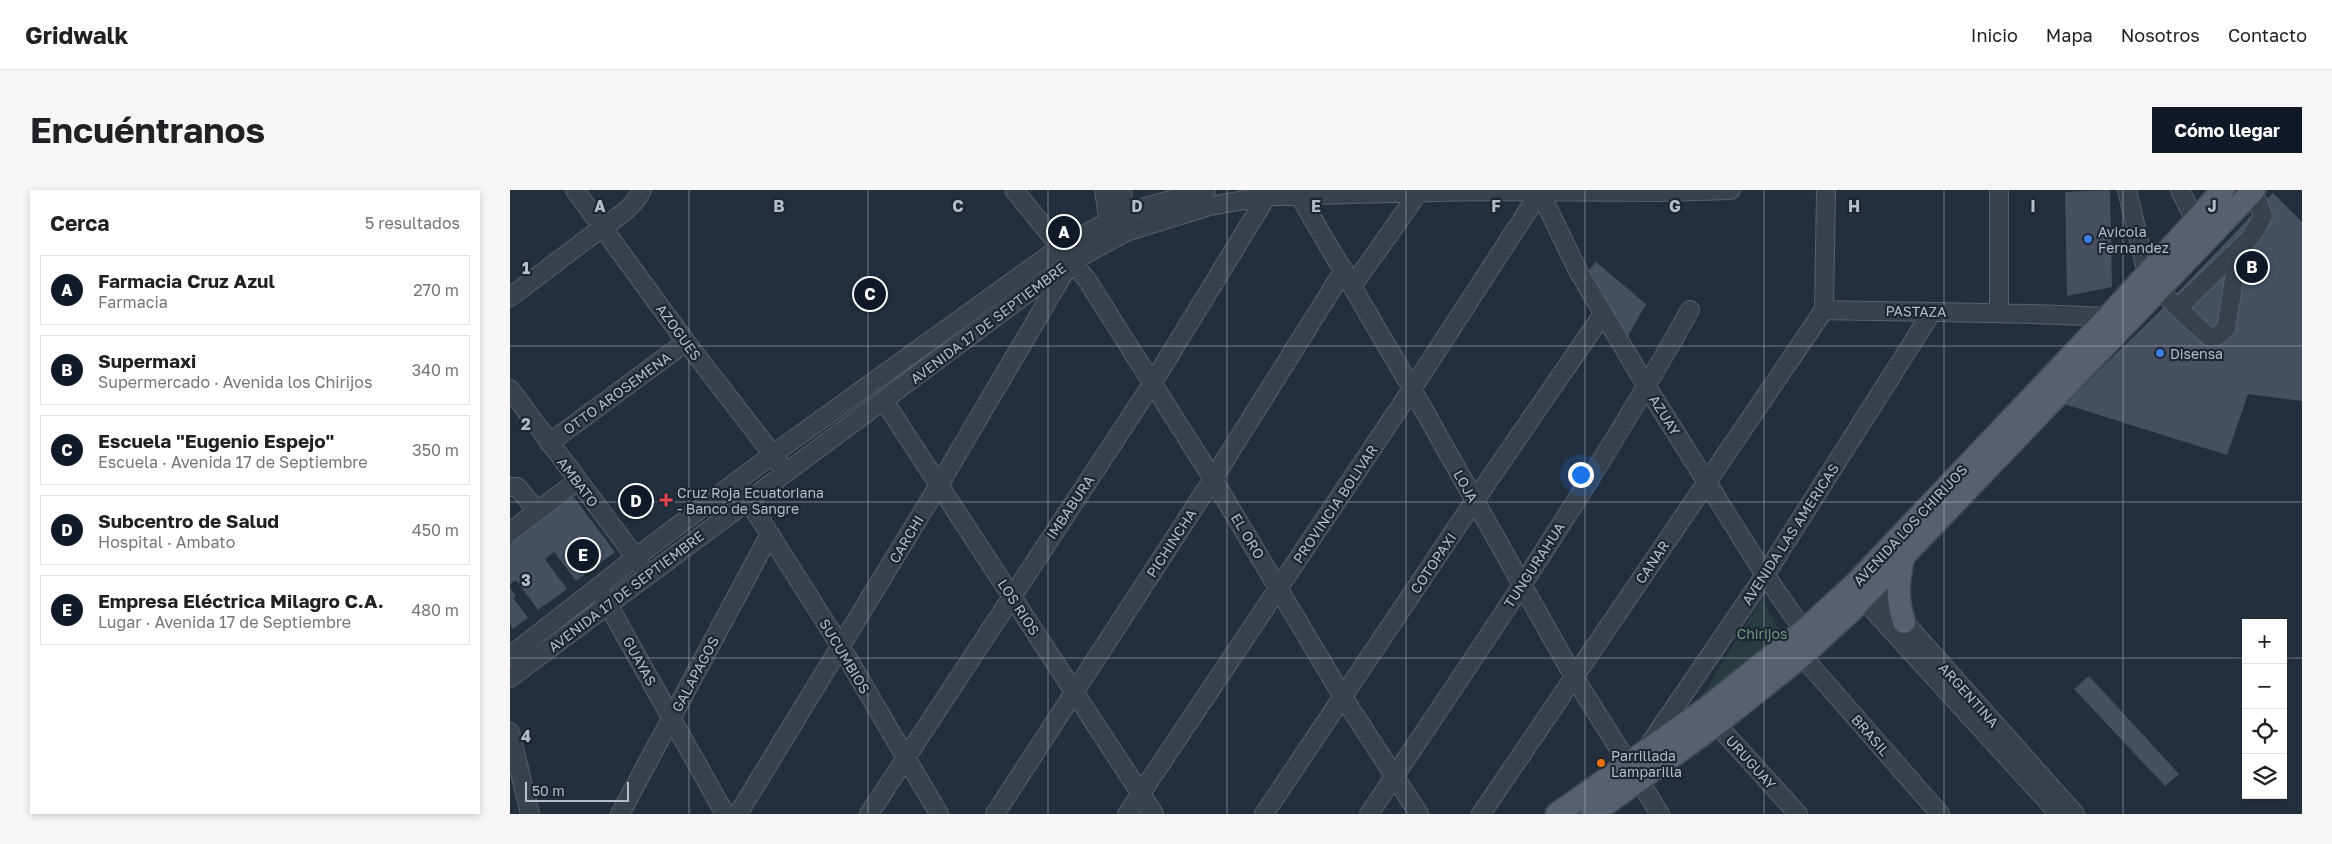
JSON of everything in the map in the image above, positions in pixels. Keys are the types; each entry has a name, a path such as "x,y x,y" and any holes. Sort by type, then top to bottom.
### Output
{"main road":[{"name":"AVENIDA LOS CHIRIJOS","path":"2153,282 2196,222 2223,190"},
{"name":"AVENIDA LOS CHIRIJOS","path":"1863,587 1903,557 2153,282 2252,192"},
{"name":"AVENIDA LOS CHIRIJOS","path":"1557,814 1710,717 1806,644 1863,587 2115,323"},
{"path":"1903,557 1898,584 1898,601 1904,622"},
{"name":"AVENIDA LOS CHIRIJOS","path":"1600,810 1636,765"}],"street":[{"name":"AZOGUES","path":"575,190 686,342 786,471"},
{"path":"510,297 602,227 619,217 637,200 642,190"},
{"name":"EL ORO","path":"1014,190 1059,248 1087,280 1213,479 1343,697 1419,814"},
{"path":"1104,190 1116,217 1119,236"},
{"path":"1116,217 1122,190"},
{"name":"AVENIDA 17 DE SEPTIEMBRE","path":"510,656 635,558 772,455 1059,248 1116,217 1206,190"},
{"name":"AVENIDA 17 DE SEPTIEMBRE","path":"510,678 786,471 884,401 1071,262 1119,236 1210,206 1267,196 1479,191 1731,190"},
{"path":"1824,310 1826,190"},
{"path":"1999,190 1999,311"},
{"path":"2127,190 2153,282 2208,336 2220,335 2226,328 2238,249"},
{"path":"2180,190 2196,222"},
{"name":"PICHINCHA","path":"994,814 1213,479 1348,278 1419,192"},
{"name":"AZUAY","path":"1540,192 1578,271 1647,387 1806,644"},
{"name":"PROVINCIA BOLIVAR","path":"1127,814 1412,389 1540,192"},
{"path":"2178,308 2251,237 2263,216 2252,192"},
{"name":"LOJA","path":"1302,194 1574,677 1636,765 1660,814"},
{"name":"IMBABURA","path":"868,814 1152,384 1267,196"},
{"name":"CARCHI","path":"738,814 940,485 1071,262"},
{"name":"TUNGURAHUA","path":"1369,814 1522,586 1647,387 1690,310"},
{"name":"PASTAZA","path":"1824,310 1999,311 2115,323"},
{"name":"CANAR","path":"1481,814 1824,310"},
{"name":"AVENIDA LAS AMERICAS","path":"1636,765 1765,575 1932,312"},
{"name":"COTOPAXI","path":"1264,814 1474,500 1604,314"},
{"name":"OTTO AROSEMENA","path":"549,443 686,342"},
{"name":"AMBATO","path":"510,389 577,481 649,574"},
{"name":"LOS RIOS","path":"884,401 1154,814"},
{"path":"510,532 577,481"},
{"path":"510,487 517,487 537,511"},
{"name":"SUCUMBIOS","path":"748,500 841,647 939,814"},
{"name":"GALAPAGOS","path":"620,814 770,534"},
{"name":"GUAYAS","path":"598,587 725,814"},
{"name":"ARGENTINA","path":"1863,587 1904,622 2075,814"},
{"name":"ARGENTINA","path":"1863,587 2059,814"},
{"name":"BRASIL","path":"1806,644 1940,814"},
{"name":"URUGUAY","path":"1710,717 1798,814"},
{"path":"510,732 530,814"}],"green space":[{"name":"Chirijos","path":"1762,599 1783,637 1698,702"}],"building":[{"name":"Avicola Fernandez","path":"2110,190 2112,287 2067,296 2065,192"},
{"path":"2273,193 2302,222 2302,401 2248,394 2227,455 2064,404 2159,312"},
{"path":"1596,262 1646,304 1627,338 1587,272"},
{"path":"573,496 615,552 576,581 554,552 545,559 567,589 538,610 516,580 510,584 510,544"},
{"path":"510,588 516,596 513,598 528,618 513,629 510,624"},
{"path":"2089,676 2179,774 2165,786 2074,689"}],"place":[{"name":"Farmacia Cruz Azul","path":"1064,232"},
{"name":"Avicola Fernandez","path":"2088,239"},
{"name":"Supermaxi","path":"2252,267"},
{"name":"Escuela \"Eugenio Espejo\"","path":"870,294"},
{"name":"Disensa","path":"2160,353"},
{"name":"Cruz Roja Ecuatoriana - Banco de Sangre","path":"666,500"},
{"name":"Subcentro de Salud","path":"636,501"},
{"name":"Empresa Eléctrica Milagro C.A.","path":"583,555"},
{"name":"Parrillada Lamparilla","path":"1601,763"}]}
